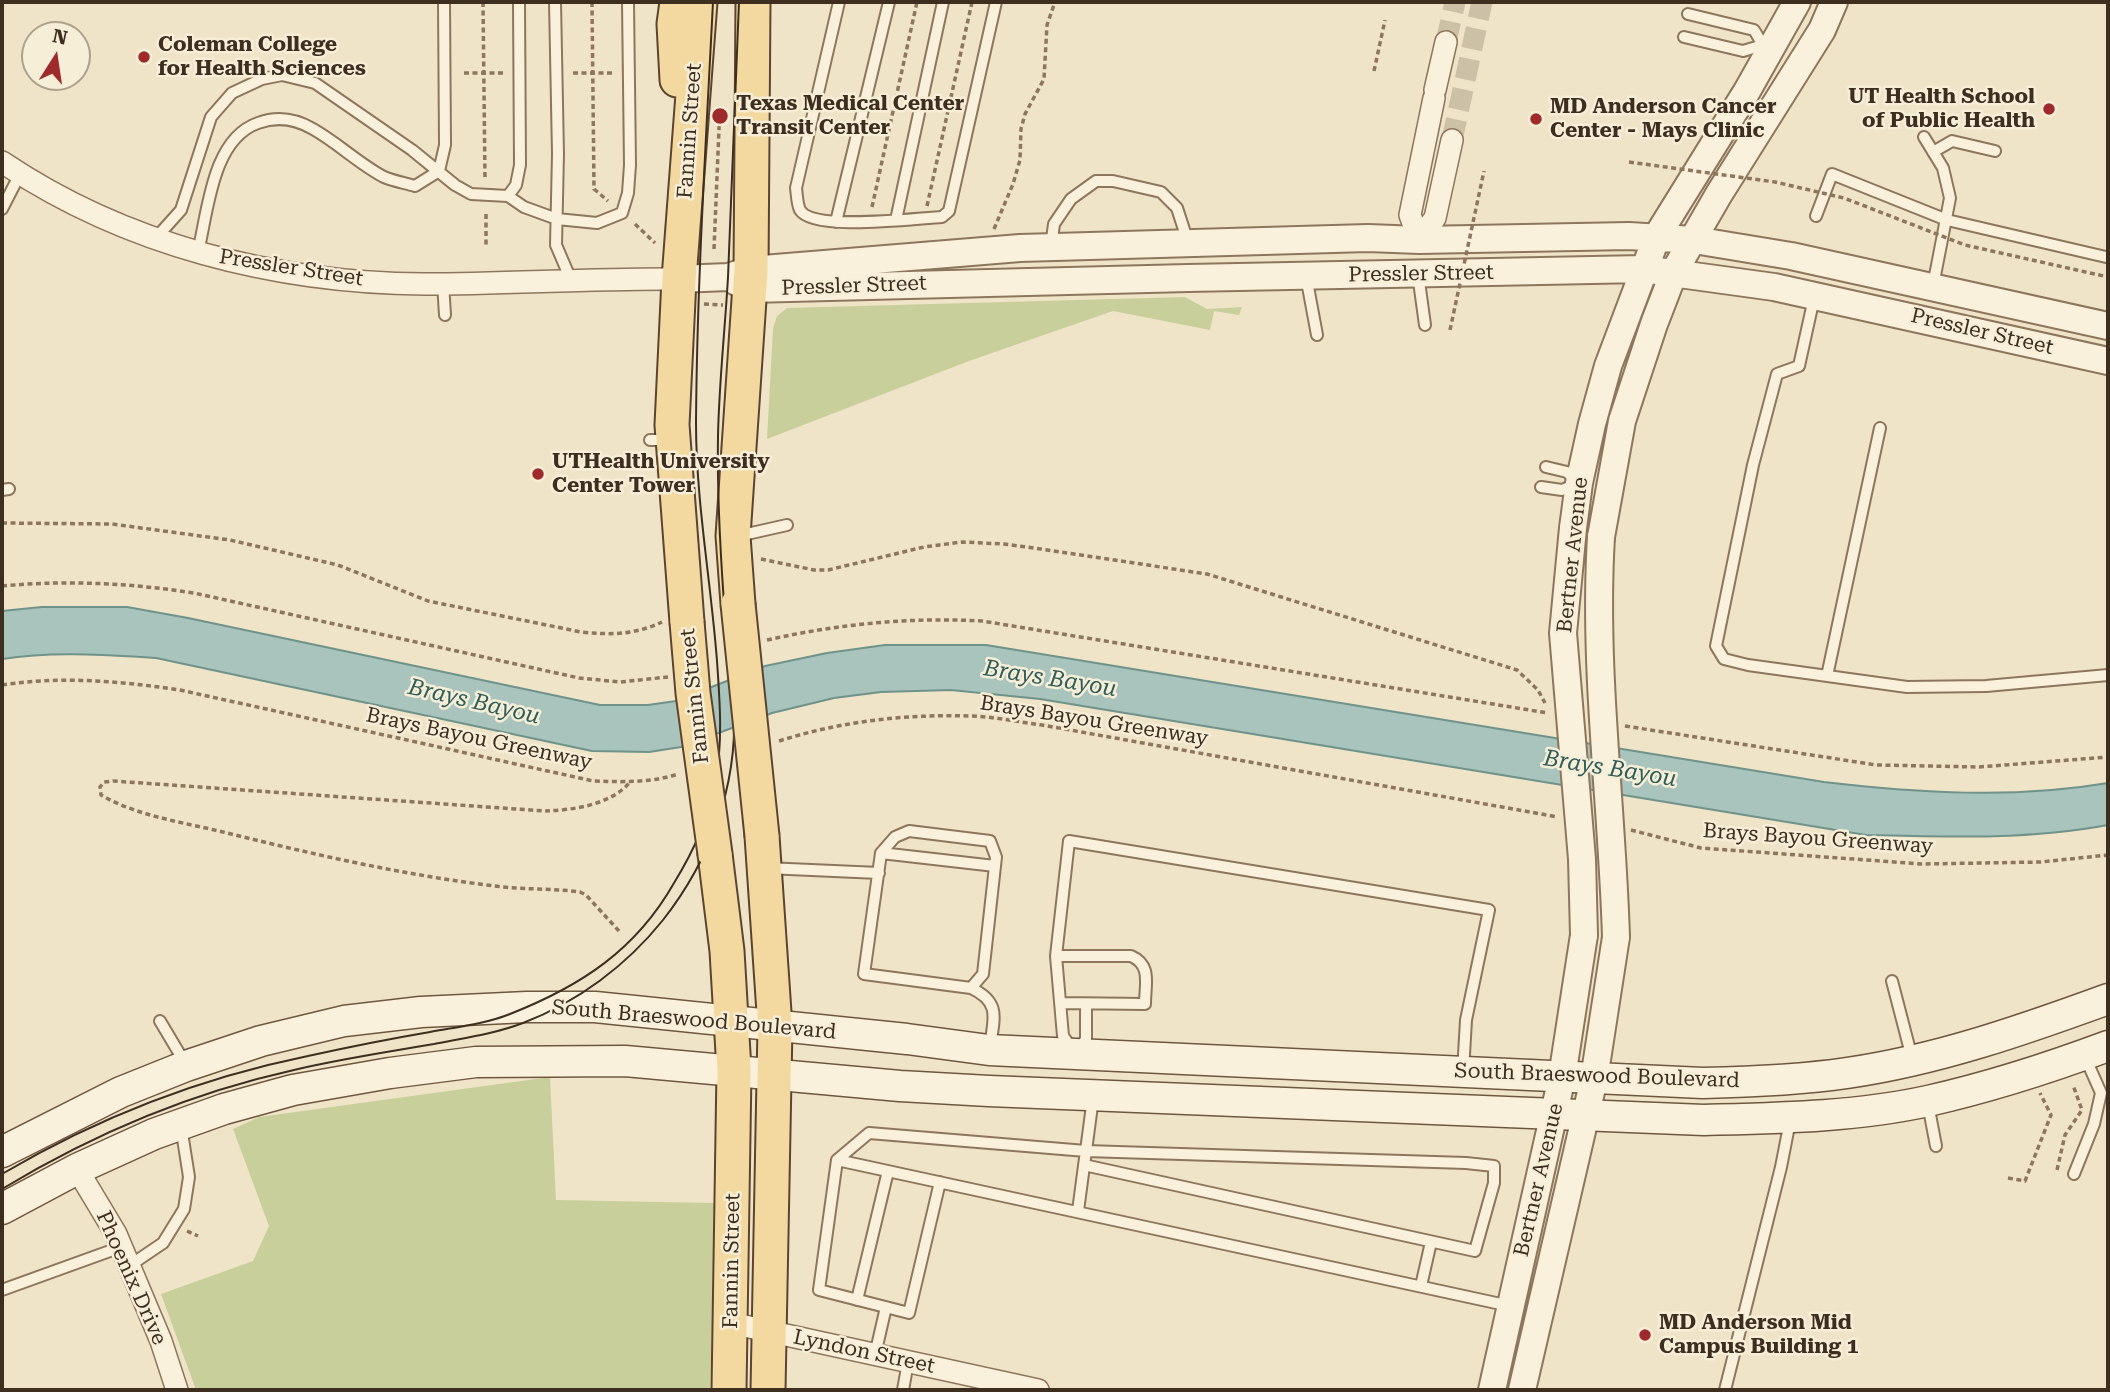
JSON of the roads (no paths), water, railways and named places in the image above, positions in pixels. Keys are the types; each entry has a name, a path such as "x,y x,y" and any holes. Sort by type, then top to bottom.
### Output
{"main road":[{"path":"677,2 674,24 683,225"},
{"name":"Fannin Street","path":"700,2 679,279 662,440 727,951 732,1021 734,1070 729,1390"},
{"name":"Fannin Street","path":"753,2 735,110 738,285 734,546 763,852 775,1027 768,1390"},
{"path":"735,110 765,2"},
{"name":"South Braeswood Boulevard","path":"2,1152 121,1092 186,1066 261,1041 344,1021 421,1012 559,1006 673,1014 989,1050 1703,1083 1805,1078 1913,1060 2025,1030 2108,999"},
{"path":"1927,1101 1928,1078 1982,1056 2025,1030"},
{"path":"1076,1054 1084,1095"},
{"name":"South Braeswood Boulevard","path":"2,1209 77,1169 180,1124 224,1109 293,1090 390,1073 476,1062 625,1061 912,1087 1704,1120 1799,1117 1927,1101 2087,1059"},
{"path":"1799,1117 1805,1078"}],"street":[{"name":"Bertner Avenue","path":"1492,1390 1562,1077 1584,936 1582,859 1563,633 1579,483 1608,366 1657,236 1747,91 1767,47 1797,2"},
{"name":"Bertner Avenue","path":"1522,1390 1594,1079 1616,937 1598,627 1601,537 1622,421 1674,272 1719,194 1801,66 1822,30 1834,2"},
{"path":"1418,274 1419,240 1410,215 1446,42"},
{"path":"1767,47 1801,66"},
{"path":"1419,240 1435,218 1452,140"},
{"name":"Pressler Street","path":"11,168 81,207 155,239 260,267 323,277 443,283 679,279 738,285 966,284 1643,270 1774,287 2108,361"},
{"name":"Pressler Street","path":"738,285 974,251 1188,242 1657,236 1791,256 2108,326"},
{"path":"1188,242 1188,278"},
{"path":"966,284 974,251"},
{"path":"1925,319 1933,286"},
{"path":"1579,483 1609,488"},
{"name":"Phoenix Drive","path":"77,1169 125,1256 161,1341 177,1390"},
{"path":"1508,1390 1525,1310 1520,1264"},
{"name":"Lyndon Street","path":"731,1324 908,1362 986,1385 1038,1390"}],"lane":[{"path":"198,252 220,161 235,136 251,125 271,118 294,121 314,129 385,177 415,186 439,172 445,145 444,2"},
{"path":"508,196 516,185 520,165 519,2"},
{"path":"555,2 556,245 572,280"},
{"path":"155,239 181,210 211,117 232,93 262,79 282,75 315,83 471,194 508,196 524,207 557,219 597,223 621,213 628,193 630,165 628,2"},
{"path":"839,2 796,188 801,212 809,217 836,222 868,223 942,217 949,211 996,2"},
{"path":"836,222 889,2"},
{"path":"896,220 943,2"},
{"path":"1684,37 1743,51 1767,47 1754,30 1688,14"},
{"path":"1924,137 1943,168 1950,198 1933,286"},
{"path":"1933,152 1952,141 1996,151"},
{"path":"2,209 11,168"},
{"path":"1816,216 1832,174 1947,220 2106,257"},
{"path":"1051,247 1054,224 1060,215 1071,199 1096,181 1114,181 1161,192 1177,208 1188,242"},
{"path":"1418,274 1425,325"},
{"path":"1306,276 1317,335"},
{"path":"443,283 446,315"},
{"path":"1814,295 1799,366 1777,374 1753,465 1716,646 1724,659 1907,687 1952,688 2027,684 2108,675"},
{"path":"1827,676 1880,428"},
{"path":"1541,487 1562,490 1579,483 1567,471 1546,467"},
{"path":"734,546 786,525"},
{"path":"971,988 983,974 996,857 989,841 909,831 895,837 881,853 864,974 971,988 985,995 995,1010 989,1050"},
{"path":"1086,1004 1086,1039 1076,1054 1063,1036 1056,956 1069,841 1489,910 1466,1020 1463,1072"},
{"path":"763,852 879,873"},
{"path":"881,853 995,866"},
{"path":"1056,956 1131,956 1145,965 1144,1004 1062,1003"},
{"path":"1892,981 1913,1060"},
{"path":"160,1021 186,1066"},
{"path":"2074,1174 2094,1124 2101,1093 2087,1059"},
{"path":"1078,1211 1086,1151 1084,1095"},
{"path":"1927,1101 1936,1146"},
{"path":"1725,1390 1781,1167 1799,1117"},
{"path":"2,1290 163,1243 184,1209 189,1177 180,1124"},
{"path":"940,1182 909,1313 819,1290 837,1160 869,1133 1086,1151 1466,1163 1494,1167 1493,1183 1475,1251 1084,1165"},
{"path":"837,1160 1510,1307"},
{"path":"857,1300 888,1171"},
{"path":"1421,1286 1431,1241"},
{"path":"875,1355 886,1307"},
{"path":"903,1390 908,1362"}],"water":[{"name":"Brays Bayou","path":"42,607 127,607 600,705 648,705 676,701 765,666 827,653 885,645 986,645 1824,782 1966,793 2037,791 2108,783 2108,825 2018,835 1866,835 1040,699 951,690 881,692 834,698 772,713 681,747 649,752 592,751 156,658 60,654 2,659 2,611"}],"tunnel":[{"path":"1446,42 1455,2"},
{"path":"1452,140 1482,2"}],"tram line":[{"path":"2,1174 75,1135 189,1088 308,1056 481,1023 536,1003 583,978 624,947 659,907 674,883 704,824 718,769 720,738 717,661 701,512 696,423 700,265 713,2"},
{"path":"2,1189 107,1133 217,1091 311,1066 490,1033 543,1014 582,993 617,967 649,936 680,897 707,848 717,822 731,768 734,740 733,684 721,561 718,457 739,2"}],"place":[{"name":"Coleman College for Health Sciences","path":"144,57"},
{"name":"UT Health School of Public Health","path":"2049,109"},
{"name":"Texas Medical Center Transit Center","path":"720,116"},
{"name":"MD Anderson Cancer Center - Mays Clinic","path":"1536,119"},
{"name":"UTHealth University Center Tower","path":"538,474"},
{"name":"MD Anderson Mid Campus Building 1","path":"1645,1335"}]}
